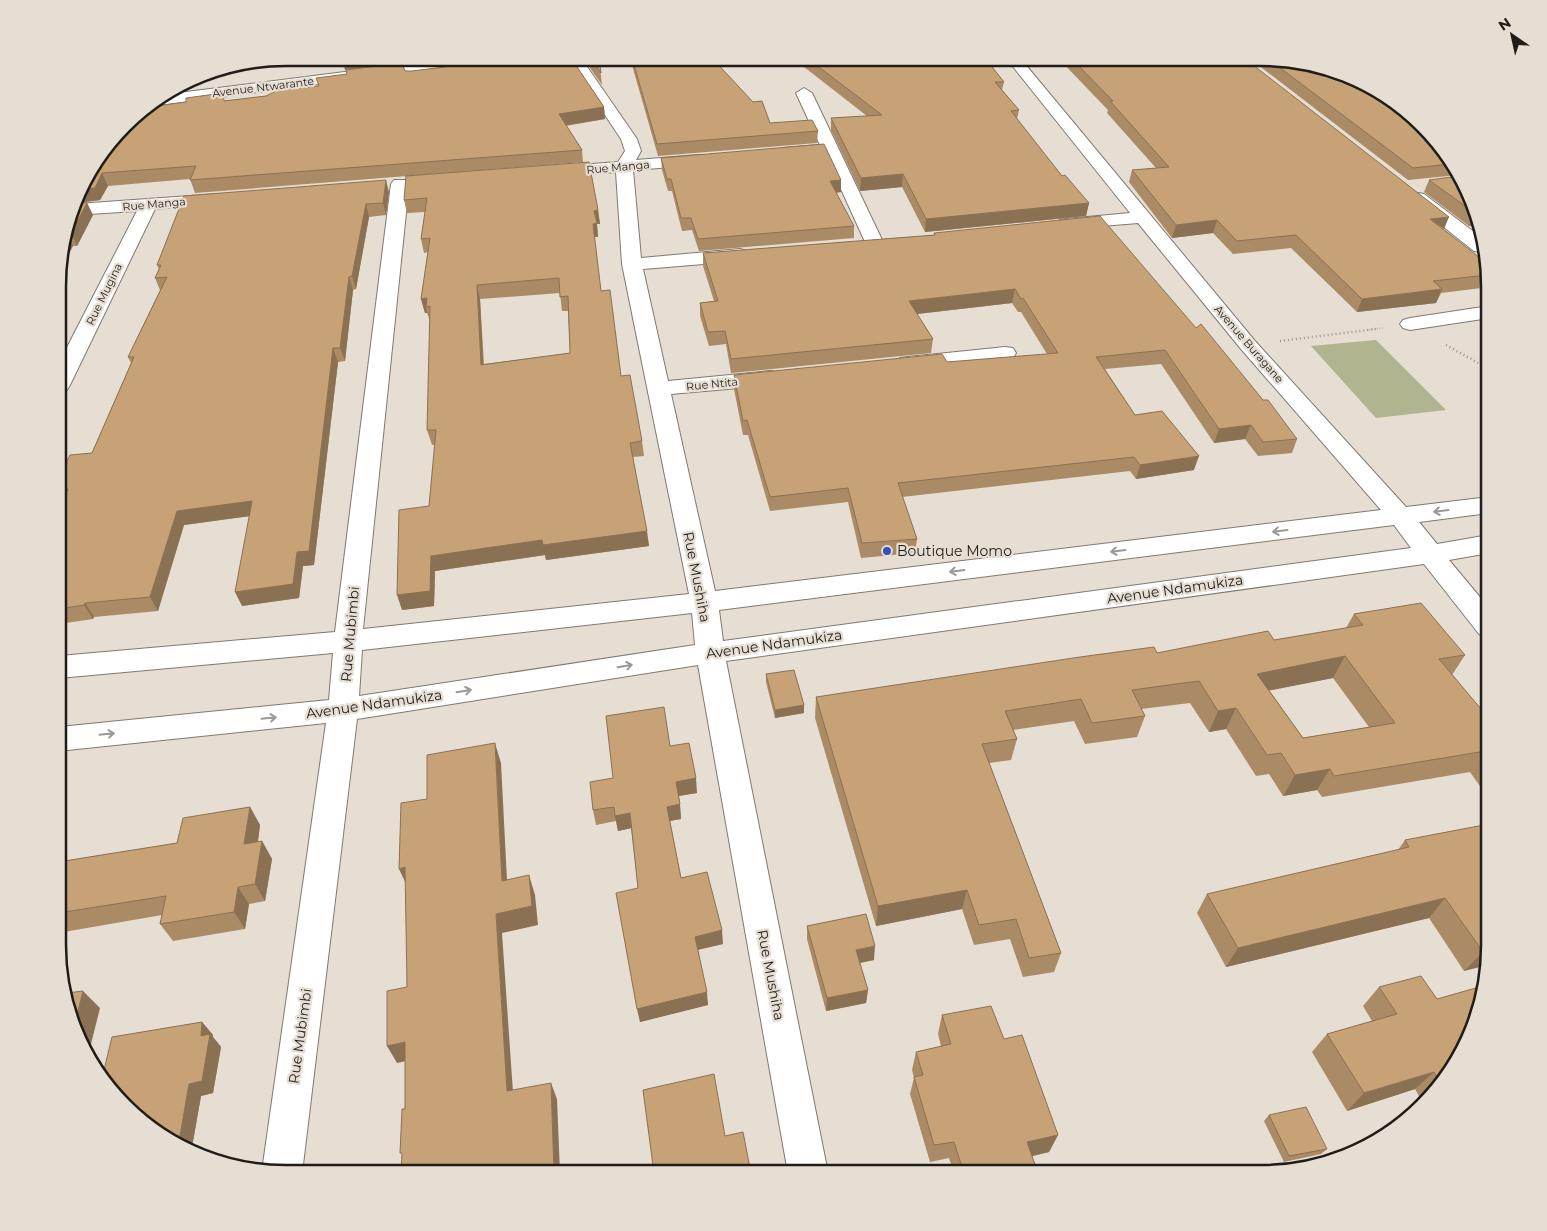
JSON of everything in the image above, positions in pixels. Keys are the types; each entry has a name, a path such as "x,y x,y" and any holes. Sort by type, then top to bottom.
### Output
{"street":[{"name":"Avenue Ntwarante","path":"172,98 409,66"},
{"name":"Rue Mushiha","path":"579,66 629,139 632,151 624,166 632,264 704,602 710,653 806,1165"},
{"name":"Avenue Buragane","path":"1019,66 1248,345 1400,516 1481,617"},
{"path":"804,93 875,244"},
{"path":"772,154 831,149"},
{"name":"Rue Manga","path":"536,173 713,159"},
{"name":"Rue Mubimbi","path":"283,1165 344,710 348,641 400,184"},
{"path":"1424,185 1405,187 1477,245"},
{"name":"Rue Manga","path":"80,210 236,197"},
{"name":"Rue Mugina","path":"66,371 149,204"},
{"path":"1052,226 1141,216"},
{"path":"855,246 894,242"},
{"path":"632,264 758,254"},
{"path":"1410,324 1481,313"},
{"path":"886,366 1005,353"},
{"name":"Rue Ntita","path":"658,389 787,376"},
{"path":"66,666 348,641 704,602 1481,506"},
{"name":"Avenue Ndamukiza","path":"66,738 344,710 710,653 1430,554 1481,545"}],"path":[{"path":"1248,345 1410,324 1481,364"}],"green space":[{"path":"1376,340 1446,410 1376,418 1311,346"}],"building":[{"path":"378,66 403,66 405,71 452,66 576,66 604,107 559,114 582,150 190,180 196,166 102,173 95,188 89,188 103,164 121,141 141,121 161,105 186,102 186,98 223,93 224,101 266,96 276,91 319,86 316,78 347,74 346,70"},
{"path":"634,66 719,66 753,102 762,101 770,123 812,120 818,131 657,144"},
{"path":"818,66 991,66 1004,82 995,82 1019,110 1011,111 1062,176 1065,175 1089,203 926,219 903,174 861,178 831,118 882,115"},
{"path":"1079,66 1254,66 1449,217 1430,219 1479,257 1480,276 1433,281 1442,289 1362,299 1296,235 1237,241 1217,220 1176,225 1132,170 1169,167 1110,101 1113,101"},
{"path":"1279,67 1304,70 1345,83 1371,96 1395,112 1426,141 1444,165 1413,168"},
{"path":"824,144 841,180 830,181 854,226 698,239 691,218 681,218 671,179 667,179 661,158"},
{"path":"589,162 598,210 594,211 597,223 593,224 601,291 610,290 621,376 630,375 642,441 630,443 647,531 543,545 542,540 431,556 430,591 397,595 399,510 429,506 436,430 427,430 430,306 426,307 427,298 421,299 430,238 421,239 427,198 404,200 406,176","holes":["559,278 560,297 568,296 570,353 481,365 477,285"]},
{"path":"1452,177 1466,206 1429,180"},
{"path":"386,180 383,203 366,204 352,276 349,277 340,348 333,348 309,551 297,552 293,584 235,592 252,501 177,511 150,597 85,603 84,605 66,608 66,493 68,489 66,489 66,463 70,455 92,453 134,357 128,357 167,277 155,278 161,265 157,265 184,196"},
{"path":"83,203 87,203 75,226"},
{"path":"1100,216 1196,328 1201,324 1263,400 1268,400 1297,439 1263,442 1251,425 1219,429 1165,350 1096,357 1135,415 1162,411 1199,456 1140,465 1134,457 898,483 917,539 862,543 848,488 770,497 747,420 743,421 734,375 942,354 947,362 1058,353 1023,298 1021,299 1015,289 909,301 933,339 731,359 725,331 708,332 700,303 718,301 703,253 935,235 934,233"},
{"path":"1421,603 1465,655 1439,659 1481,709 1481,752 1334,776 1330,769 1295,775 1281,753 1267,755 1236,708 1218,711 1199,681 1132,690 1145,716 1092,723 1081,699 1005,711 1017,739 982,744 1061,953 1029,958 1016,919 979,925 967,890 878,906 816,697 1154,647 1157,653 1268,631 1274,640 1363,625 1354,614","holes":["1345,656 1395,723 1303,738 1257,674"]},
{"path":"794,670 804,705 775,710 766,674"},
{"path":"664,707 670,746 689,743 696,778 676,782 680,804 667,807 681,878 707,872 722,930 695,937 707,992 637,1009 616,893 638,888 630,813 615,816 614,807 593,810 590,782 613,778 606,716"},
{"path":"495,743 502,881 529,875 532,906 496,914 507,1091 551,1083 554,1165 401,1165 402,1153 400,1153 402,1109 405,1109 405,1042 387,1046 387,991 407,987 405,867 399,869 401,803 427,799 427,755"},
{"path":"250,807 244,844 262,841 255,884 238,887 234,912 160,924 166,896 66,912 66,861 177,843 183,818"},
{"path":"1481,826 1481,949 1445,898 1238,948 1207,894 1409,847 1405,840"},
{"path":"866,914 875,946 856,950 868,990 827,998 807,926"},
{"path":"1421,976 1437,999 1477,988 1464,1029 1451,1055 1437,1077 1434,1072 1364,1093 1327,1034 1397,1014 1379,987"},
{"path":"83,991 77,1014 74,1002 71,992"},
{"path":"991,1006 1004,1039 1022,1035 1058,1135 1027,1142 1035,1165 961,1165 954,1142 934,1145 914,1077 923,1075 916,1052 951,1044 942,1015"},
{"path":"202,1022 201,1036 210,1034 202,1081 189,1084 180,1136 164,1128 141,1110 121,1090 104,1069 112,1037"},
{"path":"714,1074 725,1136 743,1132 749,1165 653,1165 643,1090"},
{"path":"1306,1107 1327,1149 1289,1156 1269,1115"}],"place":[{"name":"Boutique Momo","path":"887,551"}]}
